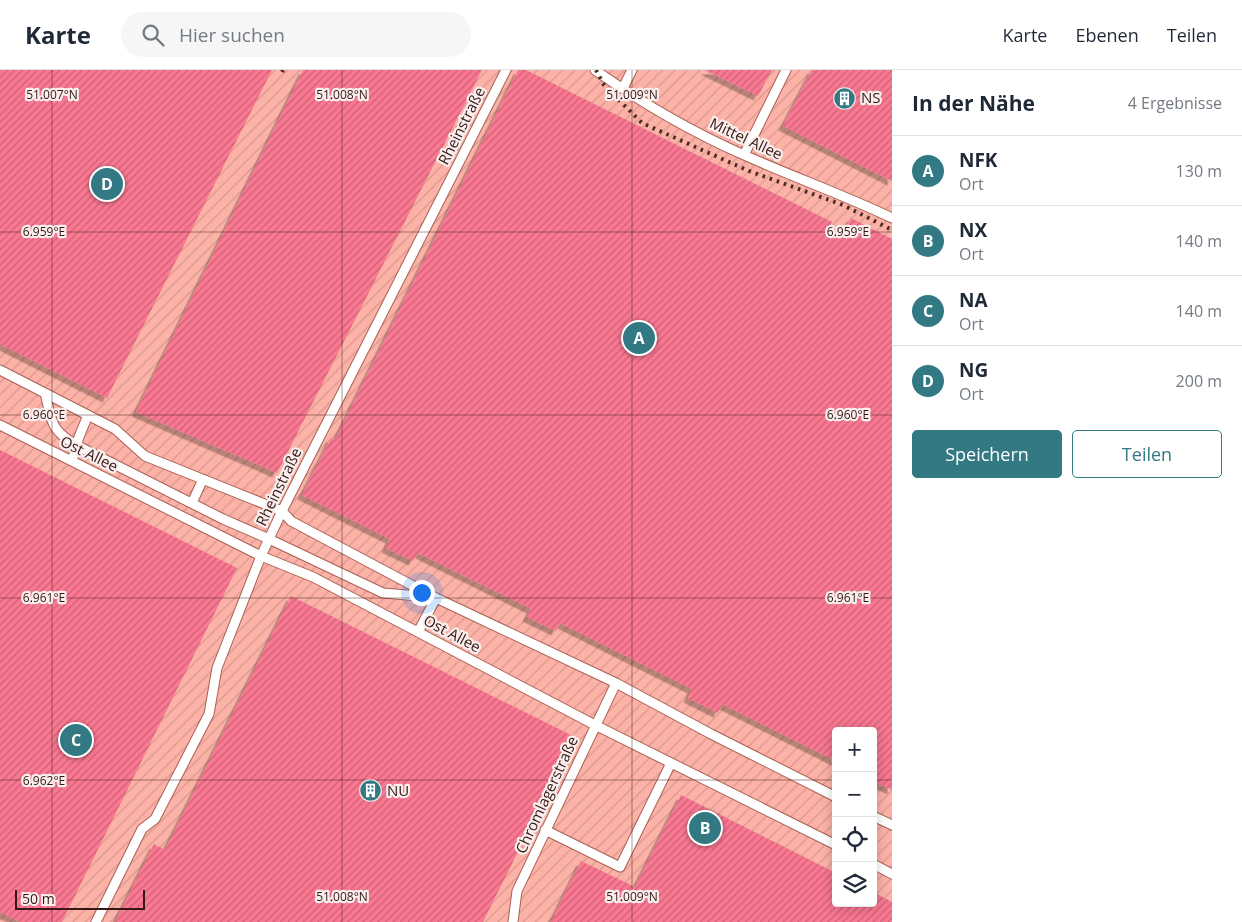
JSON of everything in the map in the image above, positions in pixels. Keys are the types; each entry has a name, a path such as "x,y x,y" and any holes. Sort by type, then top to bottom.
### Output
{"lane":[{"name":"Rheinstraße","path":"96,922 142,828 155,819 209,714 217,668 261,556 282,511 506,70"},
{"name":"Mittel Allee","path":"596,70 652,108 744,155 852,199 892,218"},
{"path":"623,88 632,70"},
{"path":"744,155 786,70"},
{"name":"Ost Allee","path":"0,370 115,429 146,456 282,511 291,522 436,598 616,683 711,734 832,795"},
{"path":"45,393 53,424 60,436 76,445 192,503 384,593 436,598 418,632"},
{"path":"72,461 88,415"},
{"name":"Ost Allee","path":"0,425 261,556 313,577 595,725 832,844"},
{"path":"192,503 203,479"},
{"name":"Chromlagerstraße","path":"513,922 517,891 616,683"},
{"path":"545,830 620,867 671,763"},
{"path":"875,817 892,825"},
{"path":"877,866 892,874"}],"shaded area":[{"path":"0,70 892,70 892,922 0,922"}],"building":[{"path":"0,70 272,70 107,398 0,344"},
{"path":"303,70 482,70 277,473 136,412"},
{"path":"518,70 526,70 832,222 830,226 844,232 851,218 892,239 892,790 877,783 877,727 832,727 832,759 722,704 718,713 688,698 692,689 560,623 556,631 527,617 531,609 418,553 413,561 386,548 390,539 302,495 331,438 335,440"},
{"path":"705,70 772,70 758,96"},
{"name":"NS","path":"812,70 892,70 892,181 783,126"},
{"path":"0,450 237,568 62,922 20,922 0,912"},
{"name":"NU","path":"291,596 575,737 483,922 115,922 154,844 165,850"},
{"path":"681,795 832,871 832,907 877,907 877,894 892,902 892,922 551,922 581,861 635,887"}],"railway":[{"path":"596,70 604,85 642,123 749,171 843,205 892,230"}],"place":[{"name":"NS","path":"845,98"},
{"name":"NG","path":"107,184"},
{"name":"NFK","path":"639,338"},
{"name":"NA","path":"76,740"},
{"name":"NU","path":"371,791"},
{"name":"NX","path":"705,828"}]}
